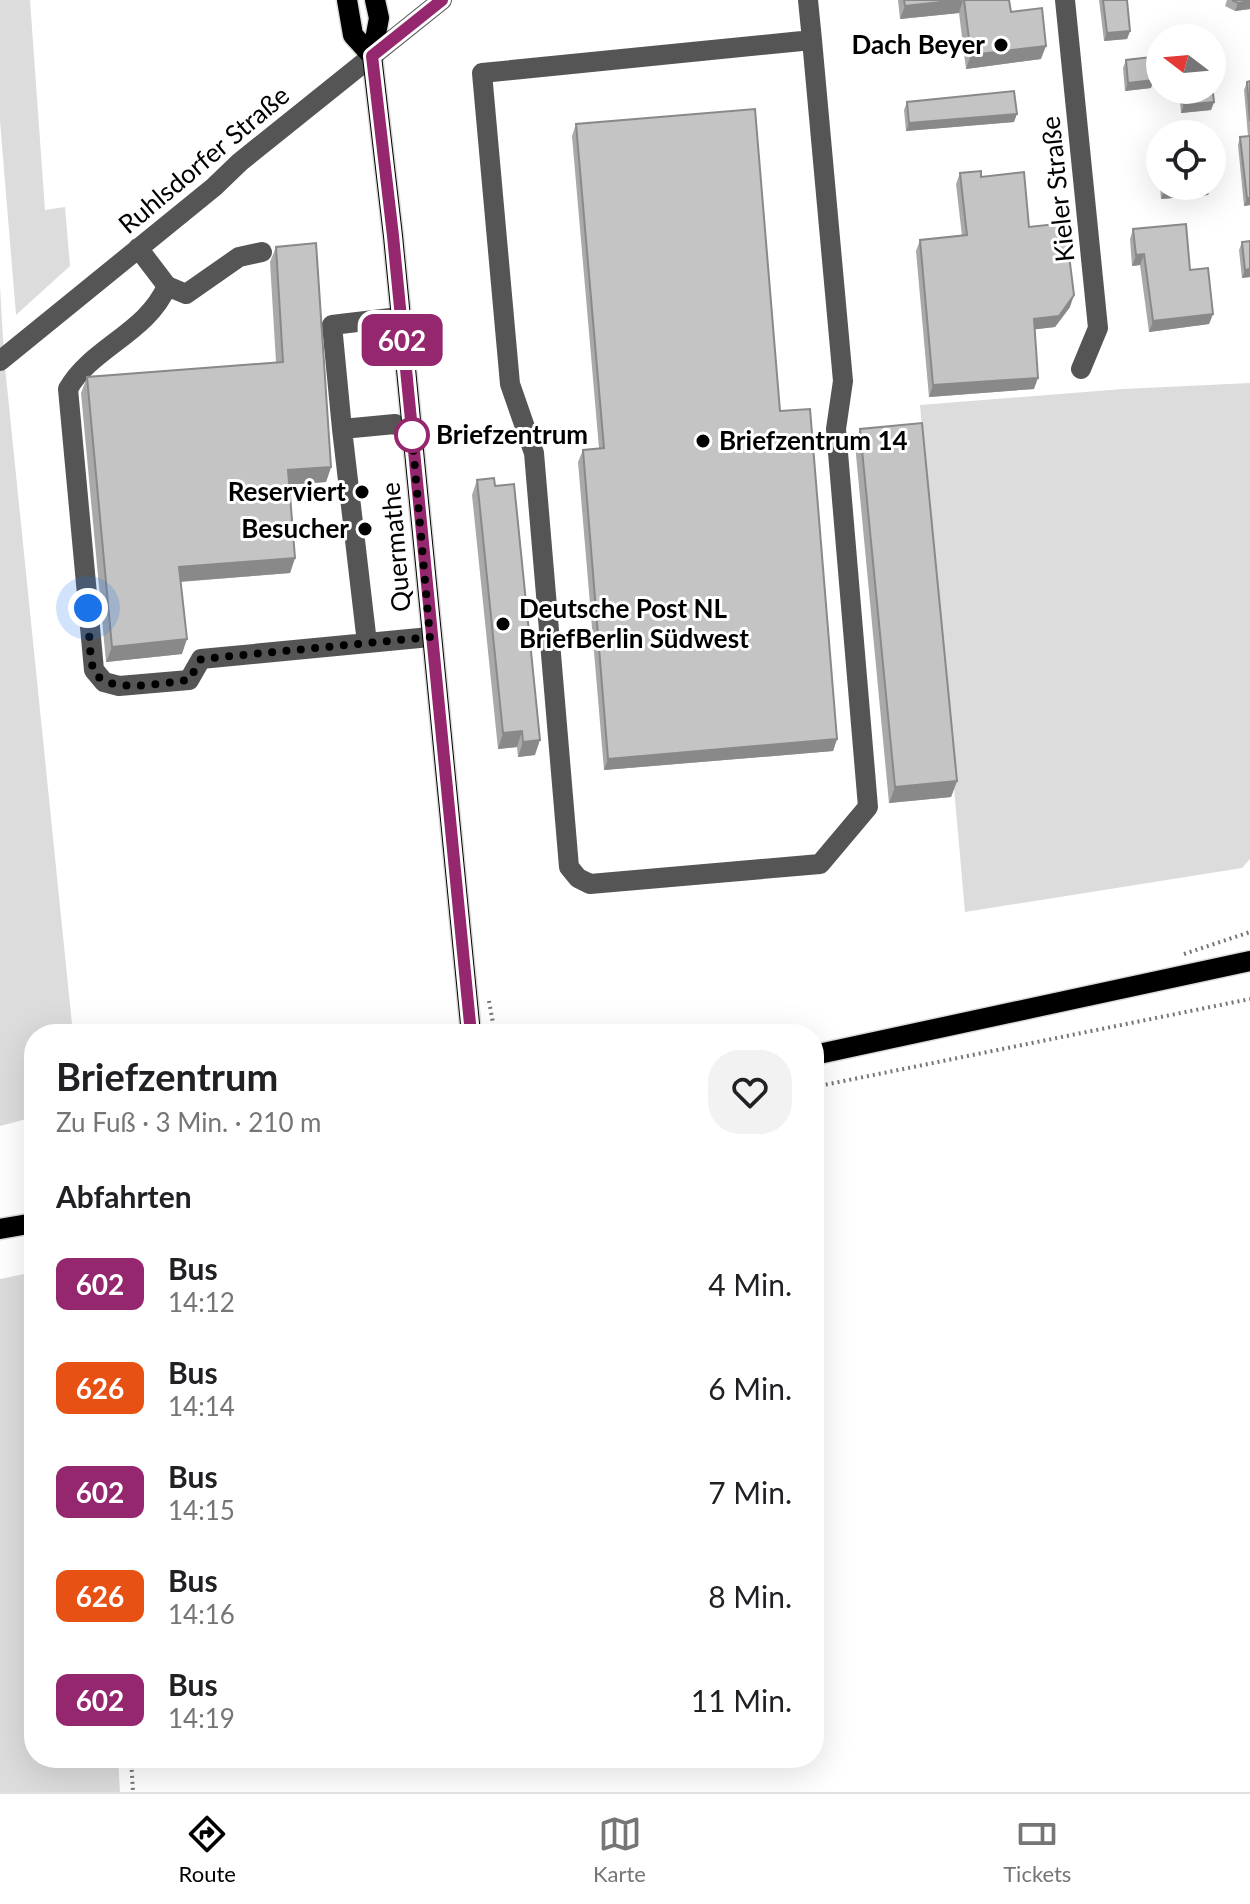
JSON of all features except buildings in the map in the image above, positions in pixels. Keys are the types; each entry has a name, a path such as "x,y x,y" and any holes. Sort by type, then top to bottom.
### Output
{"main road":[{"name":"Quermathe","path":"347,0 353,35 372,56"},
{"name":"Quermathe","path":"375,0 379,18 372,56 470,1024"},
{"path":"824,1053 1250,961"},
{"path":"0,1229 24,1225"}],"street":[{"name":"Ruhlsdorfer Straße","path":"0,361 442,0"},
{"path":"808,0 812,40 843,381 836,429 868,807 820,864 590,884 578,878 569,867 534,453 510,384 482,73 812,40"},
{"name":"Kieler Straße","path":"1065,0 1098,328 1081,369"},
{"path":"138,248 167,286 186,294 239,257 262,252"},
{"path":"167,286 161,300 135,328 75,376 68,389 94,670 104,682 119,686 189,680 201,659 430,637"},
{"path":"367,643 332,325 399,317"},
{"path":"342,429 395,424 411,433"}],"path":[{"path":"824,1085 1250,999"},
{"path":"132,1768 133,1792"}],"shaded area":[{"path":"0,0 30,0 45,210 65,207 70,266 16,315 0,121"},
{"path":"0,286 4,357 72,1024 24,1024 24,1120 0,1126"},
{"path":"1250,383 1250,859 1242,868 965,912 920,405 1123,389"},
{"path":"24,1274 24,1768 119,1768 120,1792 0,1792 0,1279"}],"bus line":[{"name":"602","path":"442,0 372,56 393,236 470,1024"}],"place":[{"name":"Dach Beyer","path":"1001,45"},
{"name":"Briefzentrum","path":"412,435"},
{"name":"Briefzentrum 14","path":"703,441"},
{"name":"Reserviert","path":"362,492"},
{"name":"Besucher","path":"365,529"},
{"name":"Deutsche Post NL BriefBerlin Südwest","path":"503,624"}],"route":[{"path":"88,608 94,670 104,682 119,686 189,680 201,659 430,637 412,435"}]}
